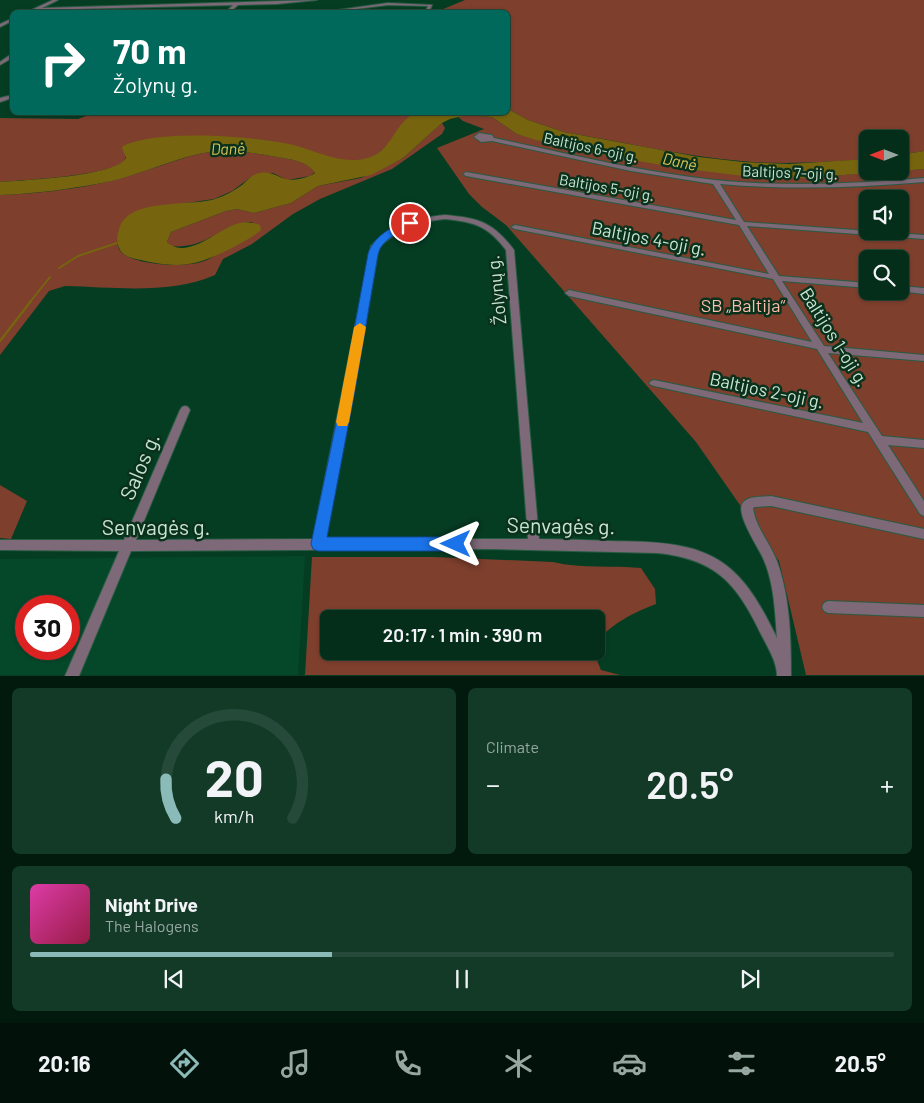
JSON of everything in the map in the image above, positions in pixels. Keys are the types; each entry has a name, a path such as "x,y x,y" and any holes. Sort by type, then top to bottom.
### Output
{"street":[{"path":"36,9 56,0"},
{"path":"36,9 238,4 245,2 315,0"},
{"path":"230,10 238,4"},
{"path":"342,10 381,5 430,5 428,10"},
{"path":"379,10 381,5"},
{"name":"Baltijos 6-oji g.","path":"492,139 642,170 715,182"},
{"name":"Baltijos 5-oji g.","path":"466,174 744,224"},
{"name":"Baltijos 7-oji g.","path":"715,182 850,186 924,180"},
{"name":"Baltijos 1-oji g.","path":"715,182 744,224 924,511"},
{"name":"Žolynų g.","path":"318,544 375,246 389,233 401,226 420,220 442,218 483,225 499,234 510,250 534,544"},
{"path":"744,224 924,237"},
{"name":"Baltijos 4-oji g.","path":"515,227 778,278 859,285"},
{"path":"909,290 924,291"},
{"path":"569,294 821,348 924,358"},
{"name":"Baltijos 2-oji g.","path":"654,383 873,429"},
{"name":"Salos g.","path":"72,676 185,410"},
{"path":"880,440 924,444"},
{"path":"784,671 783,628 778,584 770,559 747,516 747,506 753,502 771,501 924,534"},
{"name":"Senvagės g.","path":"0,546 534,544 668,548 685,551 707,559 726,573 742,589 755,609 784,671"},
{"path":"828,607 924,611"}],"shaded area":[{"path":"305,556 298,675 0,675 0,559"}],"green space":[{"path":"465,0 924,0 924,151 909,154 909,130 859,130 859,160 804,163 757,162 697,156 564,132 528,120 510,110 510,10 441,10"},
{"path":"89,115 414,115 406,122 385,148 372,157 362,160 341,160 290,145 254,139 206,136 159,138 139,141 124,146 124,161 116,166 102,170 84,174 0,182 0,118 78,119"},
{"name":"SB „Baltija“","path":"457,116 492,117 517,134 597,154 802,178 859,174 859,180 909,180 909,170 924,169 924,675 806,675 779,561 696,442 506,225 482,207 469,194 437,148 484,129 463,121"},
{"path":"442,123 445,128 442,134 392,169 320,199 293,214 252,244 223,259 215,275 197,281 160,288 65,286 49,291 0,355 0,195 77,188 126,177 194,155 225,151 246,152 298,161 312,168 315,172 310,176 287,180 273,173 251,177 232,191 214,199 187,203 117,240 120,251 137,260 149,263 190,264 215,256 253,222 232,226 205,240 184,246 171,246 167,242 171,232 226,211 237,209 254,213 291,203 318,186 361,178 403,158"},
{"path":"0,485 27,501 11,539 0,538"},
{"path":"312,557 435,557 641,568 655,589 656,604 631,615 605,633 605,610 320,610 320,660 597,660 601,670 620,675 305,675"}],"water":[{"name":"Danė","path":"510,110 528,120 564,132 699,157 743,162 789,164 859,160 859,174 802,178 743,176 679,168 597,154 517,134 492,117 467,115 510,115"},
{"name":"Danė","path":"413,115 467,115 442,123 403,158 371,175 318,186 291,203 254,213 237,209 226,211 171,232 167,242 175,247 184,248 202,242 239,223 248,222 260,225 261,230 247,240 208,259 188,264 155,263 128,257 120,251 117,243 119,230 124,220 133,212 146,208 215,199 236,189 257,174 274,174 293,180 305,178 315,173 303,163 292,160 246,152 225,151 194,155 102,183 26,194 0,195 0,182 47,179 105,169 118,164 126,158 123,146 159,137 205,136 272,141 297,146 330,157 356,160 368,158 378,153 385,147 401,125"},
{"path":"924,151 924,169 909,170 909,154"}],"waterway":[{"path":"59,268 78,256 117,243"},
{"path":"30,302 50,277"},
{"path":"0,341 31,301"}],"slow traffic":[{"path":"343,422 360,327"}],"route":[{"path":"410,223 389,233 375,246 349,390 318,544 456,544"}]}
